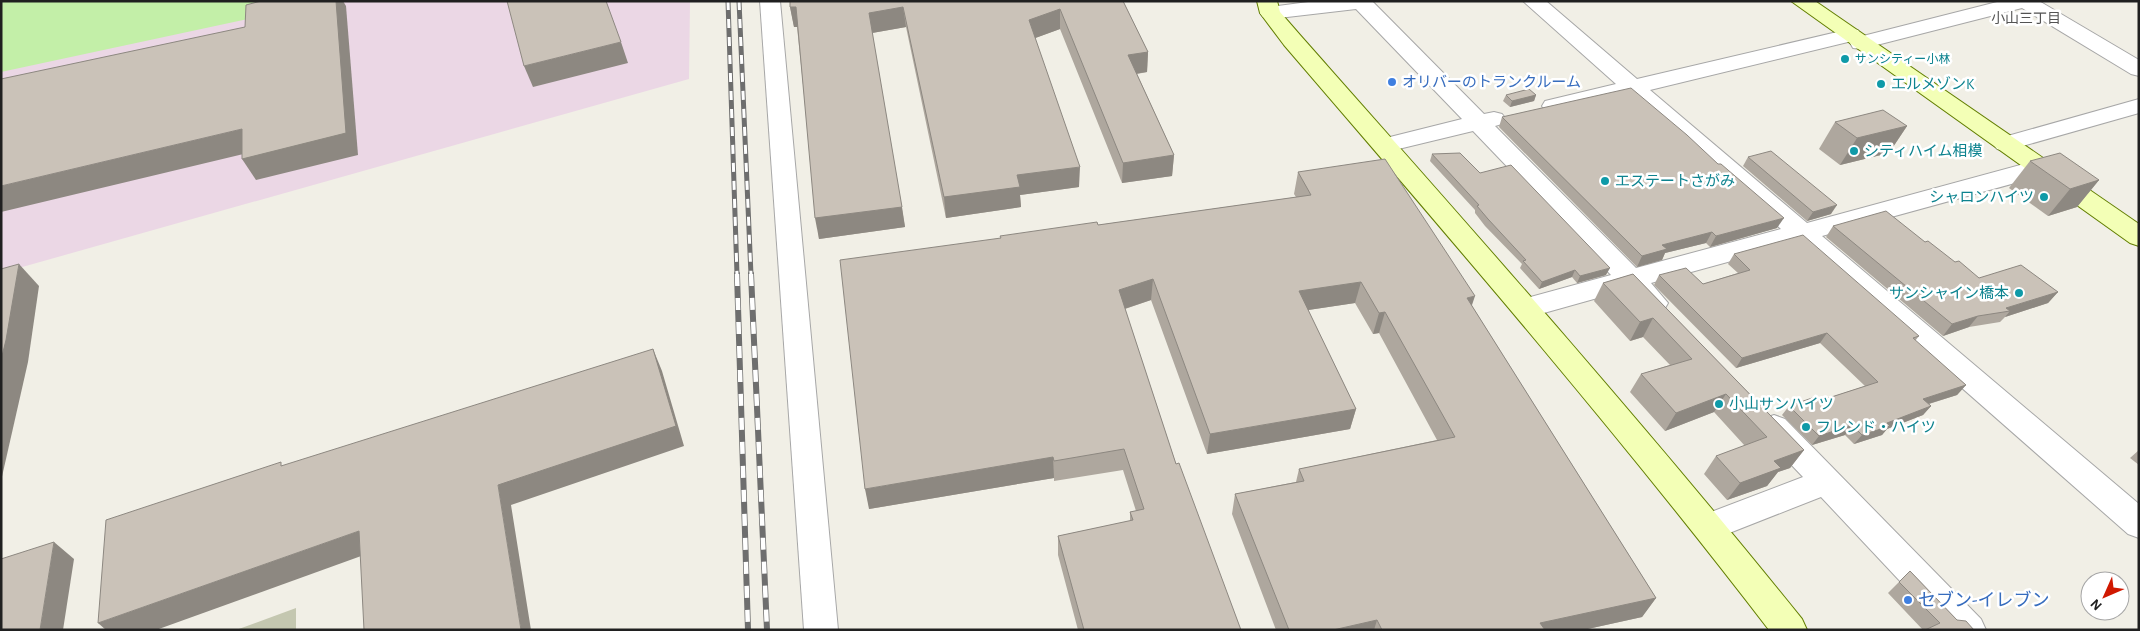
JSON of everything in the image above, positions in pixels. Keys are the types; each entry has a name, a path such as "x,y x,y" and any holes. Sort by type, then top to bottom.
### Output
{"street":[{"path":"770,1 821,630"},
{"path":"1533,1 2139,524"},
{"path":"1800,1 2139,237"},
{"path":"1386,145 1631,87 2025,1 2139,69"},
{"path":"1268,7 1360,2 1672,321"},
{"path":"1268,7 1526,308 1709,528 1790,630"},
{"path":"2005,144 2139,106"},
{"path":"1526,308 2039,168"},
{"path":"1759,412 1969,630"},
{"path":"1709,528 1826,482"}],"shaded area":[{"path":"1,1 690,1 689,79 1,273"},
{"path":"296,608 296,630 236,630"}],"green space":[{"path":"1,1 332,1 1,72"}],"building":[{"path":"261,1 336,1 346,133 242,159 242,129 1,186 1,79 245,27 246,5"},
{"path":"507,1 606,1 621,42 524,66"},
{"path":"790,1 1123,1 1148,52 1128,55 1174,155 1123,163 1060,9 1029,20 1080,167 1017,175 1020,187 944,197 903,7 869,13 902,207 815,218 796,7 790,7"},
{"path":"1631,88 1718,164 1721,164 1784,218 1716,236 1712,232 1662,245 1667,249 1642,256 1502,117"},
{"path":"1529,89 1536,95 1512,101 1506,95"},
{"path":"1883,110 1907,126 1857,138 1835,122"},
{"path":"1771,151 1837,205 1813,212 1748,157"},
{"path":"1460,153 1480,173 1511,165 1610,268 1580,276 1575,270 1542,282 1523,261 1526,260 1477,206 1479,205 1432,154"},
{"path":"2060,153 2099,180 2070,189 2030,161"},
{"path":"1385,159 1475,296 1467,298 1656,598 1540,623 1545,630 1382,630 1377,620 1333,630 1289,630 1235,494 1304,481 1299,469 1455,437 1385,312 1379,313 1361,282 1299,291 1356,409 1210,434 1153,279 1119,290 1176,464 1179,463 1241,630 1084,630 1058,536 1133,520 1130,512 1144,509 1124,449 1054,461 1053,457 865,489 840,260 1001,238 1000,236 1097,222 1098,225 1311,195 1298,172"},
{"path":"1886,211 1925,242 1928,241 1955,262 1959,261 1979,278 2021,265 2058,292 2006,308 2010,311 1978,316 1952,324 1833,226"},
{"path":"1803,235 1919,336 1913,338 1966,385 1923,399 1931,406 1887,423 1890,426 1862,435 1852,425 1819,436 1789,406 1815,397 1819,401 1878,382 1827,333 1742,358 1659,275 1686,268 1703,284 1750,270 1734,254"},
{"path":"19,264 6,340 1,360 1,269"},
{"path":"1633,274 1804,450 1774,461 1781,468 1740,483 1716,456 1767,437 1726,394 1676,413 1641,374 1692,359 1653,318 1640,322 1603,283"},
{"path":"653,349 676,426 498,485 521,630 364,630 359,531 98,623 106,520 281,462 281,466"},
{"path":"54,542 40,630 1,630 1,559"},
{"path":"1910,571 1957,620 1966,621 1974,630 1925,630 1940,623 1899,582"}],"railway":[{"path":"728,1 737,275"},
{"path":"739,1 751,275"},
{"path":"737,274 748,630"},
{"path":"751,274 767,630"}],"place":[{"name":"サンシティー小林","path":"1845,59"},
{"name":"オリバーのトランクルーム","path":"1392,82"},
{"name":"エルメゾンK","path":"1881,84"},
{"name":"シティハイム相模","path":"1854,151"},
{"name":"エステートさがみ","path":"1605,181"},
{"name":"シャロンハイツ","path":"2044,197"},
{"name":"サンシャイン橋本","path":"2019,293"},
{"name":"小山サンハイツ","path":"1719,404"},
{"name":"フレンド・ハイツ","path":"1806,427"},
{"name":"セブン-イレブン","path":"1908,600"}],"district":[{"name":"小山三丁目","path":"2026,18"}]}
